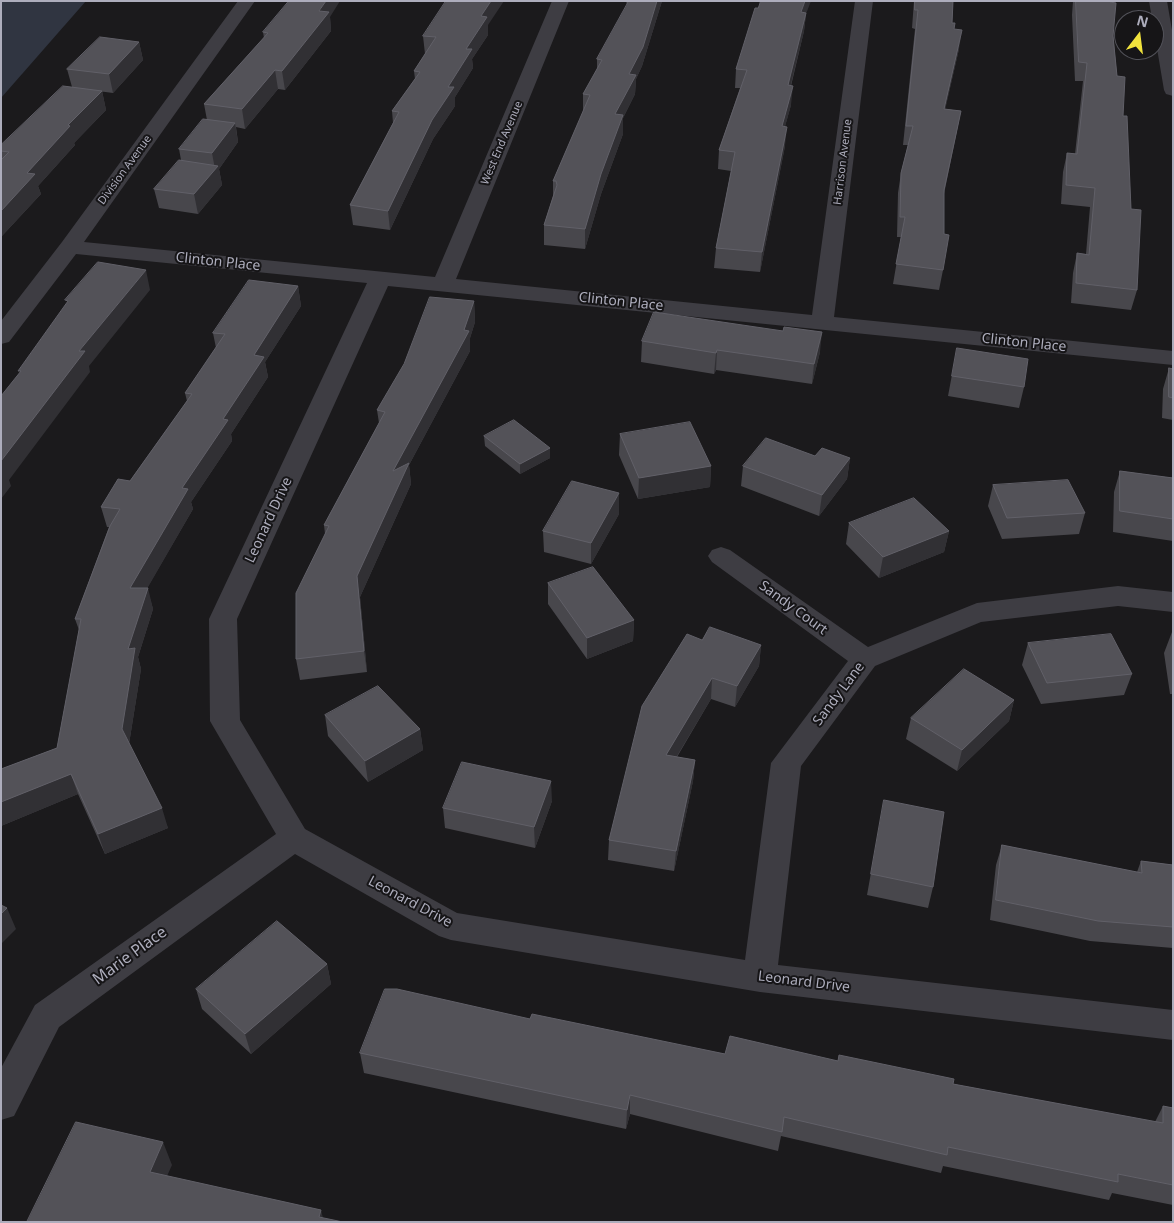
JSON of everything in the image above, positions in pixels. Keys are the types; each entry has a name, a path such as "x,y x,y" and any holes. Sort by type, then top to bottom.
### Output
{"street":[{"name":"Division Avenue","path":"1,337 70,247 247,1"},
{"name":"West End Avenue","path":"443,284 561,1"},
{"name":"Harrison Avenue","path":"822,322 864,1"},
{"path":"1158,1 1173,90"},
{"name":"Clinton Place","path":"70,247 1173,358"},
{"name":"Leonard Drive","path":"380,278 223,619 225,721 294,838 451,926 760,977 1173,1026"},
{"name":"Sandy Court","path":"722,556 865,659"},
{"name":"Sandy Lane","path":"760,977 786,763 865,659 977,613 1118,596 1173,602"},
{"name":"Marie Place","path":"1,1104 47,1016 294,838"}],"water":[{"path":"1,1 86,1 1,98"}],"building":[{"path":"289,1 326,1 319,11 329,12 282,71 275,70 242,109 204,104 268,33 263,32"},
{"path":"446,1 491,1 481,16 487,17 466,49 472,49 448,87 454,87 432,120 388,211 350,205 399,112 392,111 420,72 414,71 436,37 423,36"},
{"path":"629,1 657,1 643,47 629,74 636,75 615,114 623,115 601,174 585,229 544,225 557,185 556,181 553,181 590,95 583,94 602,60 597,59"},
{"path":"761,1 805,1 801,12 806,13 788,85 793,86 782,126 787,127 762,252 716,248 735,152 719,150 747,70 736,69 755,8 758,8"},
{"path":"915,1 953,1 952,23 955,23 954,29 962,30 944,109 961,111 944,190 944,234 949,235 943,270 896,264 905,217 900,217 901,173 913,126 906,126 918,10 915,10"},
{"path":"1076,1 1110,1 1116,3 1113,36 1114,60 1117,76 1125,77 1123,116 1127,116 1131,209 1141,210 1137,290 1076,283 1077,253 1089,255 1095,188 1066,185 1067,153 1077,154 1087,63 1079,62"},
{"path":"100,37 139,42 109,74 67,69"},
{"path":"63,86 102,91 68,125 70,126 27,173 35,174 1,211 1,160 9,152 1,151 1,145"},
{"path":"203,119 235,123 212,153 179,149"},
{"path":"179,160 218,166 194,194 154,189"},
{"path":"98,262 146,270 79,351 85,351 1,461 1,396 21,371 18,371 68,301 65,300"},
{"path":"249,280 298,286 254,355 264,357 223,419 228,420 182,488 188,489 130,588 148,588 128,649 135,648 122,729 162,808 98,834 71,774 1,802 1,769 57,748 81,619 75,619 110,526 120,509 101,507 118,479 130,481 192,394 185,393 225,334 213,333"},
{"path":"430,297 474,301 464,330 469,331 393,471 409,463 357,576 364,651 296,659 296,593 329,526 324,525 385,412 377,410 404,364"},
{"path":"654,312 783,331 784,327 822,332 814,364 717,350 716,353 642,341"},
{"path":"957,348 1028,359 1024,387 952,376"},
{"path":"1169,368 1173,369 1173,398 1169,397"},
{"path":"514,420 550,448 520,464 484,436"},
{"path":"690,422 711,466 639,478 620,434"},
{"path":"766,438 815,456 822,448 850,458 822,495 743,466"},
{"path":"1120,471 1173,478 1173,519 1120,511"},
{"path":"1068,480 1085,513 1007,518 993,485"},
{"path":"572,481 619,493 591,543 543,531"},
{"path":"914,498 949,531 883,557 849,523"},
{"path":"593,567 634,620 587,638 548,583"},
{"path":"710,627 761,645 737,686 712,678 666,755 695,760 676,851 609,840 642,706 687,634 702,640"},
{"path":"1111,634 1132,674 1047,683 1028,643"},
{"path":"964,669 1014,700 962,750 911,718"},
{"path":"378,686 420,729 365,761 325,715"},
{"path":"462,762 551,781 534,827 443,808"},
{"path":"884,800 944,812 933,887 871,874"},
{"path":"1002,845 1142,873 1141,861 1173,865 1173,927 1098,921 996,900"},
{"path":"1,905 7,908 1,914"},
{"path":"277,921 327,964 245,1034 196,989"},
{"path":"385,989 397,989 530,1019 532,1014 725,1054 730,1036 838,1061 839,1055 954,1079 953,1084 1163,1123 1163,1106 1173,1108 1173,1185 1118,1174 1118,1182 948,1147 947,1155 784,1117 782,1132 630,1095 627,1110 360,1053"},
{"path":"76,1122 163,1142 150,1172 321,1210 319,1217 343,1222 27,1222"}]}
